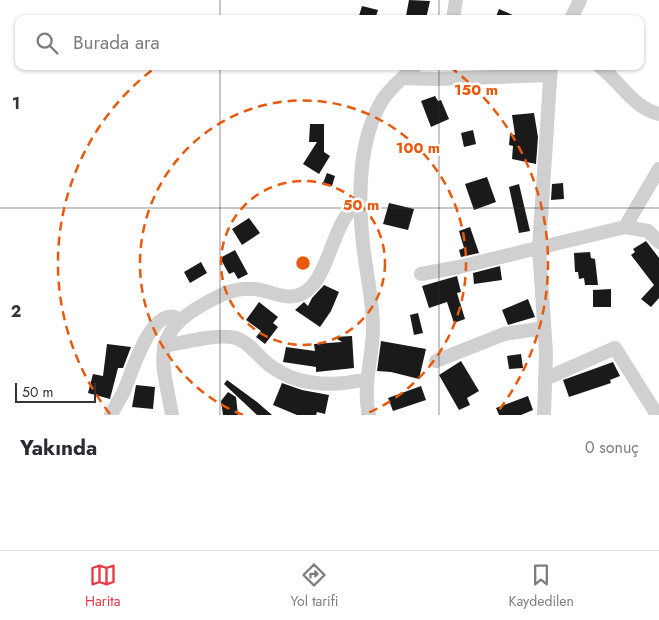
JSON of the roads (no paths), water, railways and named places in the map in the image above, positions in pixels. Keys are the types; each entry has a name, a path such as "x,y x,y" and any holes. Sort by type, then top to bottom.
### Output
{"street":[{"path":"454,15 456,0"},
{"path":"573,15 580,0"},
{"path":"369,415 366,379 373,328 363,242 361,203 365,155 373,122 383,100 411,70"},
{"path":"605,70 613,76 636,104 659,114"},
{"path":"402,78 436,79 550,71 539,248 546,379 544,415"},
{"path":"625,227 659,169"},
{"path":"172,415 163,364 164,346 170,332 180,320 233,290 255,289 281,297 290,297 305,292 316,280 348,211 361,203"},
{"path":"421,274 459,267 625,227 654,229 659,242"},
{"path":"111,415 124,390 144,340 155,327 169,317 176,317 180,320"},
{"path":"436,360 512,332 544,328"},
{"path":"164,346 220,337 234,338 246,343 277,371 301,381 337,384 366,379"},
{"path":"546,379 615,348 659,415"}]}
